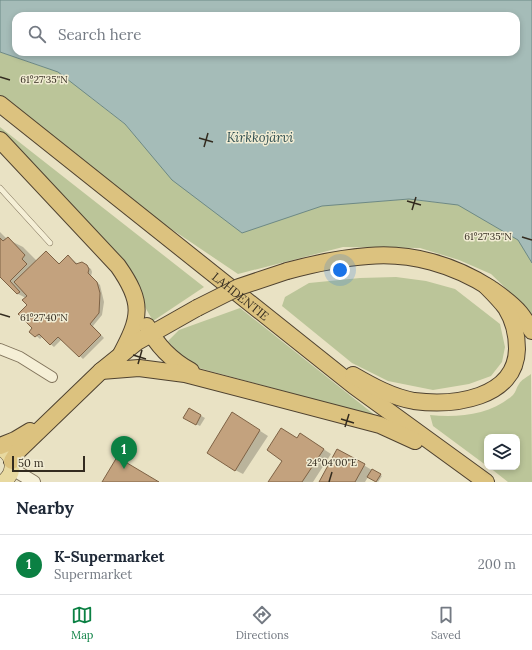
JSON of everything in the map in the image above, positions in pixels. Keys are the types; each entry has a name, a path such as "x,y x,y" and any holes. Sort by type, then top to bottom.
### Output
{"highway":[{"name":"LAHDENTIE","path":"0,104 354,386 486,482"},
{"path":"0,140 118,266 132,286 138,309 151,334 172,359 206,380"},
{"path":"12,463 18,451 101,371 151,334 196,308 239,287 286,271 327,261 369,256 408,257 453,268 486,286 511,303 532,331"},
{"path":"277,326 367,383 393,395 413,400 432,402 462,400 480,396 499,386 510,374 515,359 517,342 515,326 506,308 486,286"},
{"path":"120,356 133,332 138,309"},
{"path":"101,371 139,368 167,370 380,425 423,445 482,482"},
{"path":"0,447 15,440 54,415"}],"main road":[{"path":"0,447 7,452 12,463 9,477 3,482"}],"street":[{"path":"0,349 20,358 52,377"},
{"path":"12,463 19,473 34,482"}],"lane":[{"path":"0,188 50,243"}],"green space":[{"name":"Kirkkojärvi","path":"0,0 532,0 532,323 521,303 491,274 459,260 420,248 343,247 238,274 118,193 0,99 0,52 46,68 24,56 520,56 520,12 12,12 12,39","holes":["90,97 98,97 149,146 161,166 125,124","423,197 449,204 409,199 359,203"]},
{"path":"0,127 204,287 153,321 145,307 134,279 0,133"},
{"path":"396,277 426,281 455,289 500,324 505,347 502,362 491,376 469,384 433,390 388,381 352,363 282,306 285,297 309,283 360,278"},
{"path":"240,308 376,416 188,365 168,341 179,330"},
{"path":"531,374 532,482 508,482 493,470 520,470 520,434 484,434 484,464 433,426 430,415 452,416 474,414 495,407 513,395 523,380"}],"water":[{"name":"Kirkkojärvi","path":"0,0 532,0 532,263 518,240 458,205 409,199 322,206 242,233 172,180 125,124 58,72 0,52"}],"building":[{"path":"8,237 25,255 22,259 27,264 10,281 20,292 17,294 0,277 0,238 3,241"},
{"path":"46,251 59,264 68,255 76,264 82,262 87,265 89,269 88,273 97,282 100,293 99,313 90,324 101,335 79,357 58,337 50,345 39,334 35,337 29,332 32,328 18,314 27,305 22,300 27,296 14,282"},
{"path":"189,408 201,415 196,425 183,418"},
{"path":"232,412 260,430 235,471 207,453"},
{"path":"281,428 297,438 300,433 324,449 302,482 268,482 282,461 267,450"},
{"path":"337,449 365,464 355,482 319,482"},
{"path":"117,457 159,482 102,482"},
{"path":"372,469 381,474 376,482 367,477"}],"place":[{"name":"K-Supermarket","path":"124,469"}]}
